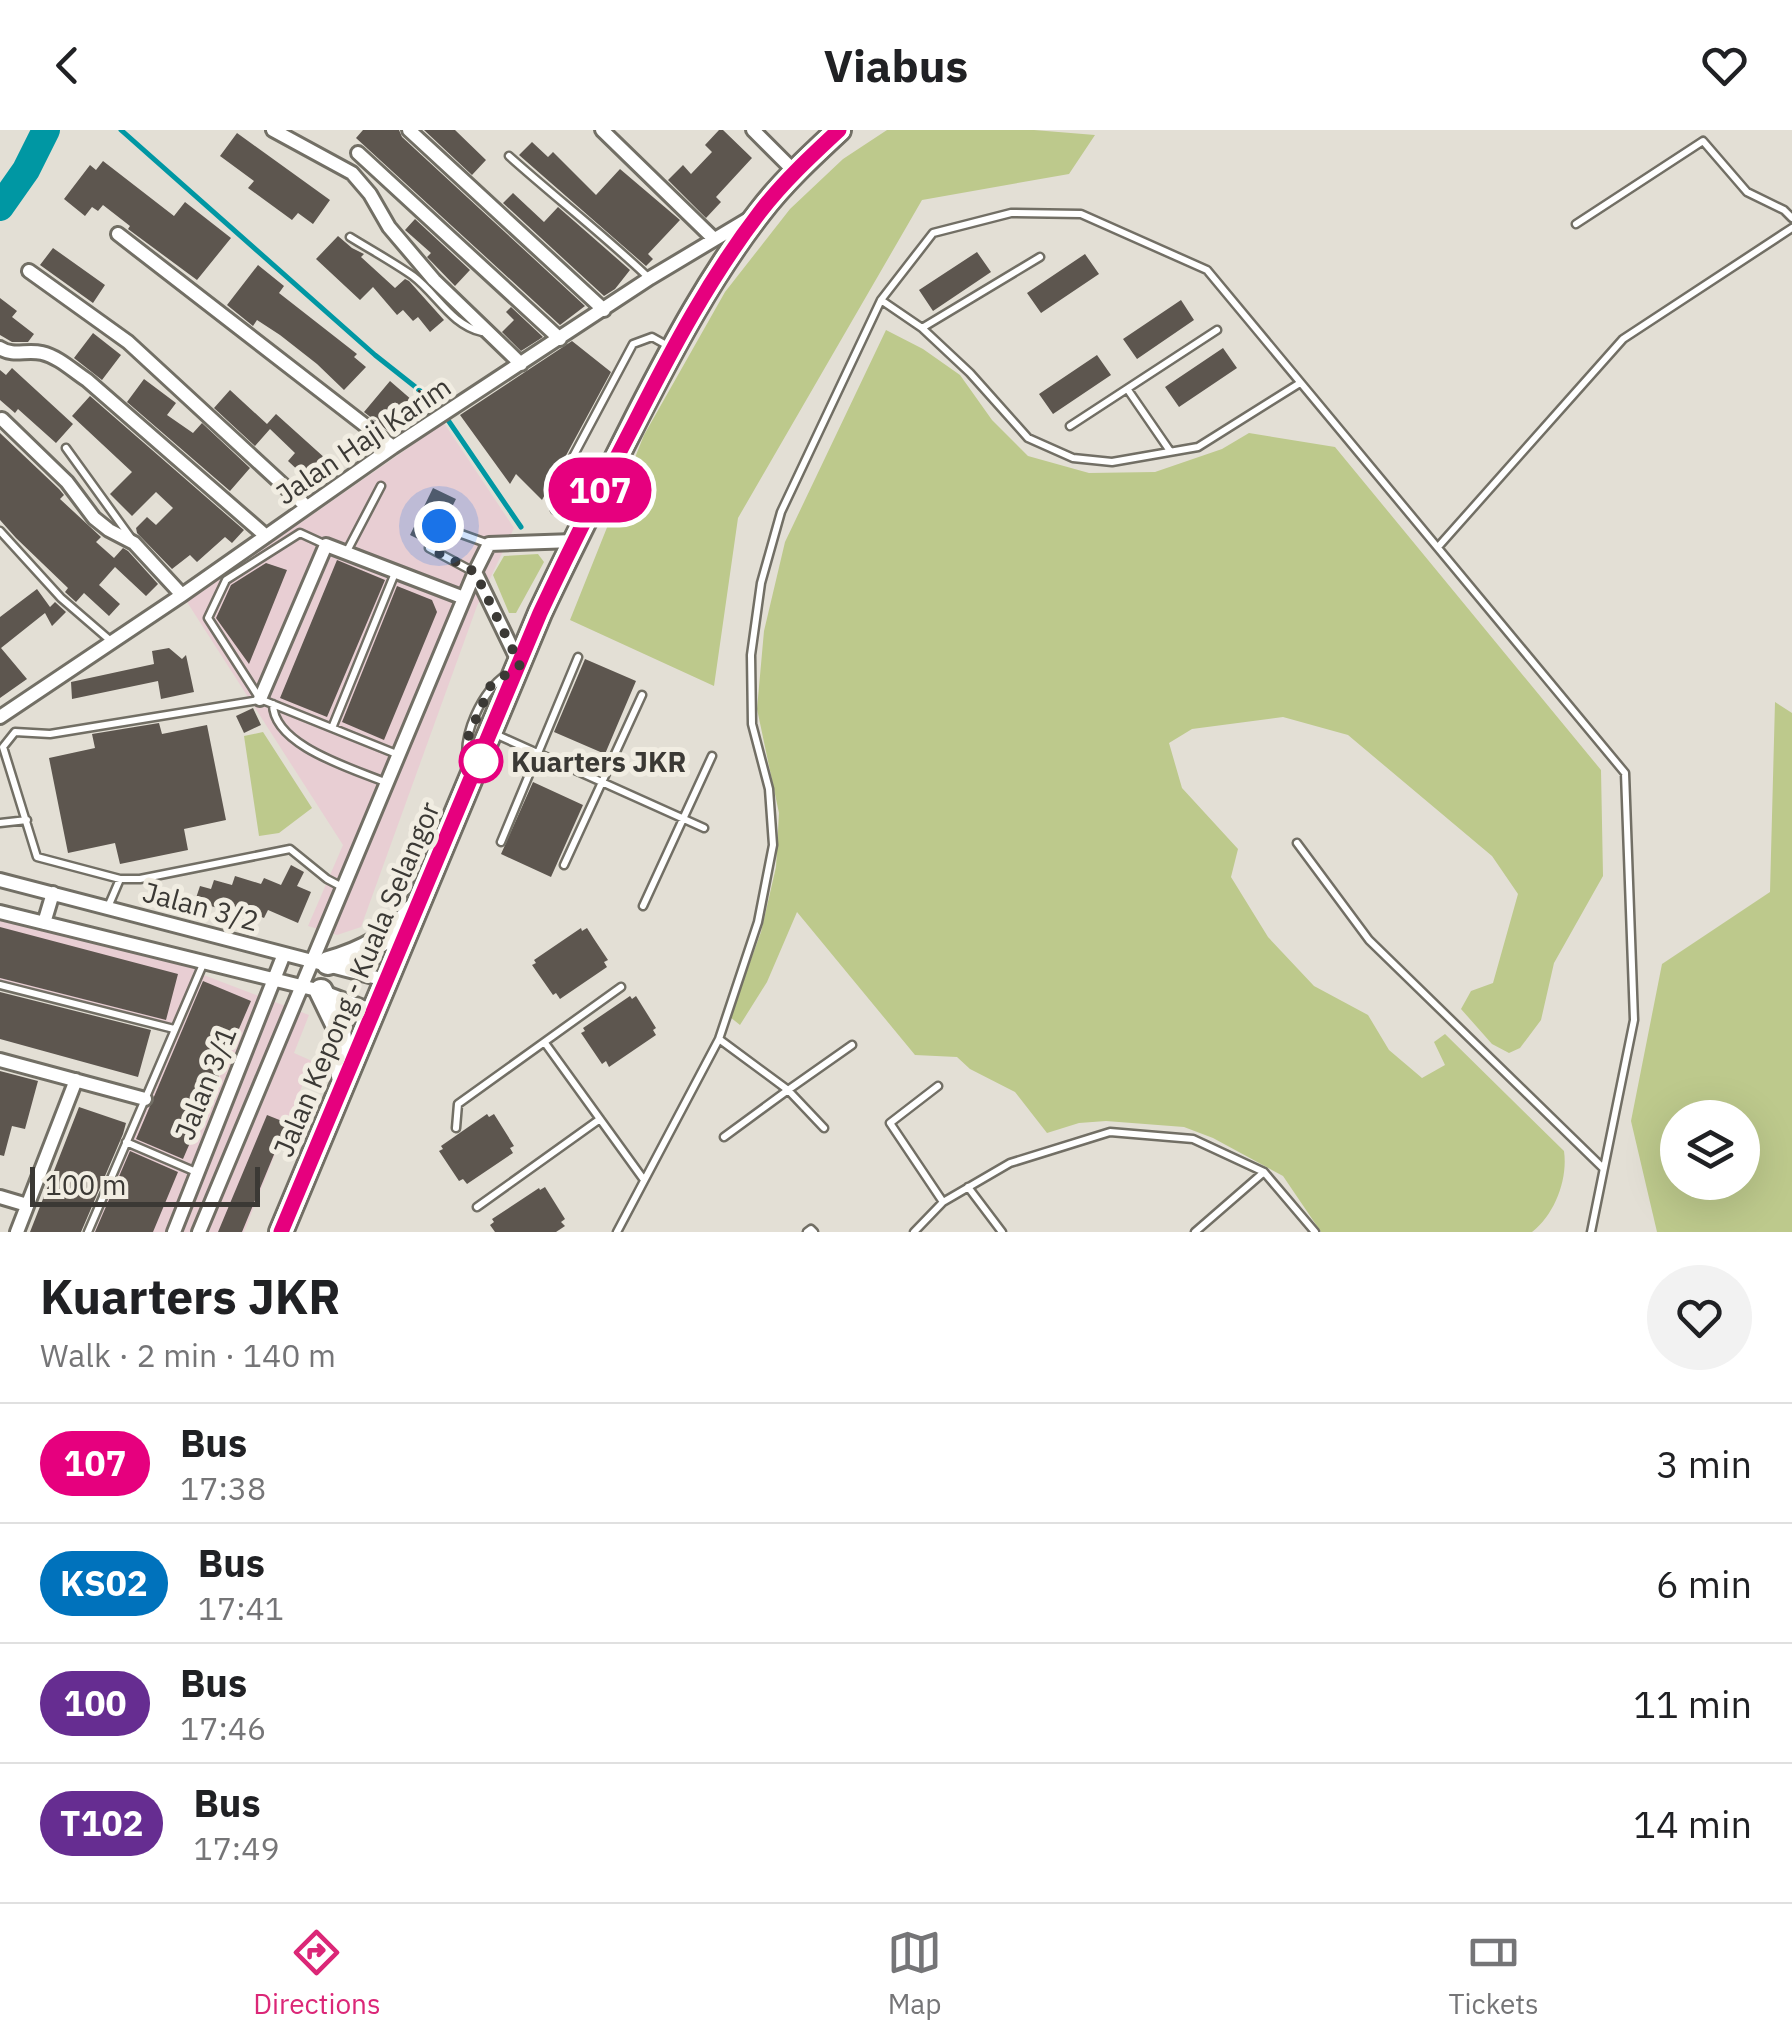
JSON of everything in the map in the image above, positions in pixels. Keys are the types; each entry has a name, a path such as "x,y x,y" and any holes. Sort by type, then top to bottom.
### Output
{"highway":[{"name":"Jalan Kepong - Kuala Selangor","path":"281,1232 578,533 673,348 716,274 760,212 839,130"},
{"path":"320,961 371,947 390,934 422,900"},
{"path":"311,989 331,1009 341,1038 342,1089"}],"street":[{"path":"272,130 352,173 422,267 521,364"},
{"path":"409,130 604,310"},
{"path":"602,130 714,239"},
{"path":"753,130 795,172"},
{"path":"358,153 560,339"},
{"name":"Jalan Haji Karim","path":"3,711 182,596 393,447 650,278 760,212"},
{"path":"118,234 393,447"},
{"path":"29,271 128,342 308,507"},
{"path":"0,348 10,354 40,352 87,380 266,536"},
{"path":"2,419 67,482 94,518 134,543 182,596"},
{"path":"489,544 578,533"},
{"name":"Jalan 3/1","path":"200,1232 311,989 344,888 489,544"},
{"path":"266,702 326,546 464,598"},
{"path":"475,572 520,665"},
{"name":"Jalan 3/2","path":"0,880 389,981"},
{"path":"44,923 53,892"},
{"name":"Jalan 3/2","path":"0,912 311,989 376,1012"},
{"name":"Jalan 3/1","path":"174,1232 284,954"},
{"path":"0,1060 145,1099"},
{"path":"17,1232 76,1080"},
{"path":"0,1197 27,1205"}],"lane":[{"path":"1576,224 1703,141 1747,192 1792,218"},
{"path":"509,156 650,278"},
{"path":"617,1232 718,1039 758,922 773,846 769,789 752,724 751,656 761,583 781,512 881,300 933,233 1010,213 1081,214 1207,270 1625,772 1634,1020 1592,1232"},
{"path":"1438,548 1622,338 1792,228"},
{"path":"350,237 415,278 470,329 488,333"},
{"path":"922,328 1040,257"},
{"path":"881,300 922,328 970,373 1028,438 1073,458 1112,462 1198,447 1300,383"},
{"path":"1070,426 1217,330"},
{"path":"578,533 555,510 551,498 633,344 652,337 673,348"},
{"path":"1128,390 1170,452"},
{"path":"66,448 134,543"},
{"path":"346,553 381,486"},
{"path":"475,572 429,548 439,526 489,544"},
{"path":"0,530 61,598 112,643"},
{"path":"326,546 300,532 226,580 208,618 284,730 311,751 388,784"},
{"path":"332,728 396,572"},
{"path":"501,842 578,658"},
{"path":"474,776 466,764 468,737 491,685 520,665"},
{"path":"564,866 642,695"},
{"path":"344,888 290,848 176,872 120,879 37,857 4,747 15,732 50,734 266,702 400,756"},
{"path":"492,732 704,828"},
{"path":"643,906 712,756"},
{"path":"0,823 27,820"},
{"path":"1297,843 1369,940 1604,1168"},
{"path":"108,906 120,879"},
{"path":"88,1232 204,962"},
{"path":"0,985 174,1029"},
{"path":"456,1128 458,1104 620,986"},
{"path":"718,1039 788,1090 824,1128"},
{"path":"546,1043 644,1180"},
{"path":"724,1137 852,1045"},
{"path":"938,1086 890,1122 943,1202"},
{"path":"476,1207 600,1120"},
{"path":"914,1232 943,1202 1010,1163 1110,1132 1193,1139 1264,1172 1315,1232"},
{"path":"126,1142 196,1172"},
{"path":"1195,1232 1264,1172"},
{"path":"968,1187 1002,1232"}],"shaded area":[{"path":"444,423 514,528 477,606 361,927 337,935 308,926 343,845 187,602"},
{"path":"0,919 197,967 173,1025 0,981"},
{"path":"201,974 309,1015 294,1053 312,1061 244,1232 94,1232"}],"green space":[{"path":"887,130 1034,130 1095,135 1069,174 922,200 738,518 714,686 570,620 644,435 725,292 790,209 843,159"},
{"path":"886,330 960,375 992,420 1028,456 1089,473 1155,472 1222,449 1249,433 1335,447 1601,770 1603,876 1554,963 1541,1020 1520,1048 1509,1053 1492,1044 1461,1009 1471,991 1493,983 1518,894 1492,856 1348,735 1283,717 1192,729 1169,743 1182,788 1238,849 1231,877 1268,937 1314,986 1368,1015 1389,1050 1422,1078 1445,1065 1434,1042 1445,1034 1564,1151 1558,1195 1547,1216 1532,1232 1321,1232 1283,1176 1213,1138 1184,1127 1106,1121 1079,1123 1047,1133 1015,1092 970,1069 957,1057 915,1055 797,912 767,982 740,1025 730,1017 761,932 776,867 779,813 757,709 764,631 785,542"},
{"path":"538,554 544,562 516,613 509,613 493,575 504,556"},
{"path":"1775,702 1792,713 1792,1232 1657,1232 1631,1121 1662,964 1770,892"},
{"path":"263,732 312,808 279,833 259,836 244,736"}],"building":[{"path":"363,130 399,130 402,137 585,306 560,325 356,138"},
{"path":"424,130 455,130 486,160 472,175"},
{"path":"719,130 752,158 716,197 721,202 706,218 668,180 683,165 691,174 712,152 705,145"},
{"path":"237,133 330,200 313,224 298,213 292,220 248,188 254,181 220,156"},
{"path":"532,142 548,157 553,152 596,195 620,169 680,220 648,254 653,259 646,266 519,155"},
{"path":"103,161 174,216 185,202 231,238 197,280 128,229 130,226 103,205 98,211 92,207 85,216 64,199 90,165 96,170"},
{"path":"513,193 544,222 558,207 630,270 615,289 604,296 503,203"},
{"path":"415,219 470,270 455,286 427,257 431,253 405,230"},
{"path":"338,236 364,254 361,257 395,288 405,279 409,281 444,320 430,332 418,317 413,321 403,310 397,315 373,287 360,300 316,259"},
{"path":"53,248 105,285 93,303 40,265"},
{"path":"977,252 991,272 933,311 919,290"},
{"path":"1085,254 1099,274 1041,313 1027,293"},
{"path":"258,265 284,286 279,293 357,354 354,357 366,367 344,390 280,335 257,320 253,326 227,305"},
{"path":"0,298 17,311 12,317 34,334 28,342 12,342 0,335"},
{"path":"1181,300 1194,320 1137,359 1123,339"},
{"path":"511,307 543,337 521,351 502,332 514,320 506,312"},
{"path":"93,333 121,355 102,380 74,358"},
{"path":"572,341 611,372 542,500 516,474 510,484 460,415"},
{"path":"1223,348 1237,368 1179,407 1165,387"},
{"path":"1097,355 1111,375 1053,414 1039,394"},
{"path":"12,368 73,424 56,443 18,409 15,413 0,400 0,370 6,375"},
{"path":"144,379 176,403 167,415 193,433 202,423 250,468 230,491 127,402"},
{"path":"390,381 420,407 393,435 364,412"},
{"path":"230,390 267,424 276,414 336,468 317,488 288,461 295,453 270,429 255,446 214,408"},
{"path":"90,396 244,530 232,543 225,537 197,562 190,555 172,569 137,533 136,528 147,517 156,525 173,508 156,492 132,516 110,494 132,472 72,416"},
{"path":"0,433 59,489 64,495 60,499 101,537 96,542 114,558 123,548 128,551 158,584 146,596 115,567 99,585 120,604 109,616 84,593 76,602 65,592 68,588 16,538 0,520"},
{"path":"433,488 456,499 445,521 434,521 424,542 410,535"},
{"path":"337,560 385,580 327,717 280,698"},
{"path":"266,563 287,570 249,664 216,618 231,585"},
{"path":"397,586 432,600 437,612 384,740 342,722"},
{"path":"37,589 50,607 55,602 66,612 52,626 45,613 1,648 27,679 0,698 0,617"},
{"path":"169,648 182,659 186,655 194,692 161,699 158,681 72,699 71,682 154,664 152,651"},
{"path":"585,659 636,681 605,754 554,732"},
{"path":"253,708 261,725 244,733 236,716"},
{"path":"159,723 162,734 207,725 226,820 184,829 188,850 120,864 115,843 68,853 49,758 95,748 92,734"},
{"path":"533,782 583,805 551,877 501,854"},
{"path":"291,865 304,872 297,886 311,892 298,923 268,910 264,918 248,911 246,917 195,901 200,886 211,889 214,880 232,885 235,876 261,884 264,878 281,885"},
{"path":"0,927 178,974 166,1020 0,978"},
{"path":"581,928 587,928 608,960 604,962 607,967 560,999 532,965"},
{"path":"203,981 251,1001 183,1159 136,1139"},
{"path":"0,992 151,1030 138,1077 0,1039"},
{"path":"630,996 636,996 656,1028 656,1035 609,1067 606,1061 602,1064 581,1033"},
{"path":"0,1071 38,1081 25,1129 12,1126 4,1156 0,1155"},
{"path":"79,1107 126,1123 123,1134 81,1232 30,1232"},
{"path":"487,1114 494,1114 514,1146 510,1148 513,1153 467,1184 463,1179 459,1181 439,1151"},
{"path":"267,1115 287,1123 242,1232 218,1232"},
{"path":"130,1151 178,1172 153,1232 95,1232"},
{"path":"545,1187 565,1219 561,1222 565,1226 556,1232 495,1232 490,1225 492,1219"}],"waterway":[{"path":"0,207 26,170 46,130"},
{"path":"121,130 375,355 437,404 521,527"}],"bus line":[{"name":"107","path":"281,1232 540,613 582,525 673,348 716,274 760,212 839,130"}],"place":[{"name":"Kuarters JKR","path":"481,761"}],"route":[{"path":"439,526 429,548 475,572 520,665 491,685 468,737 466,764 481,761"}]}
